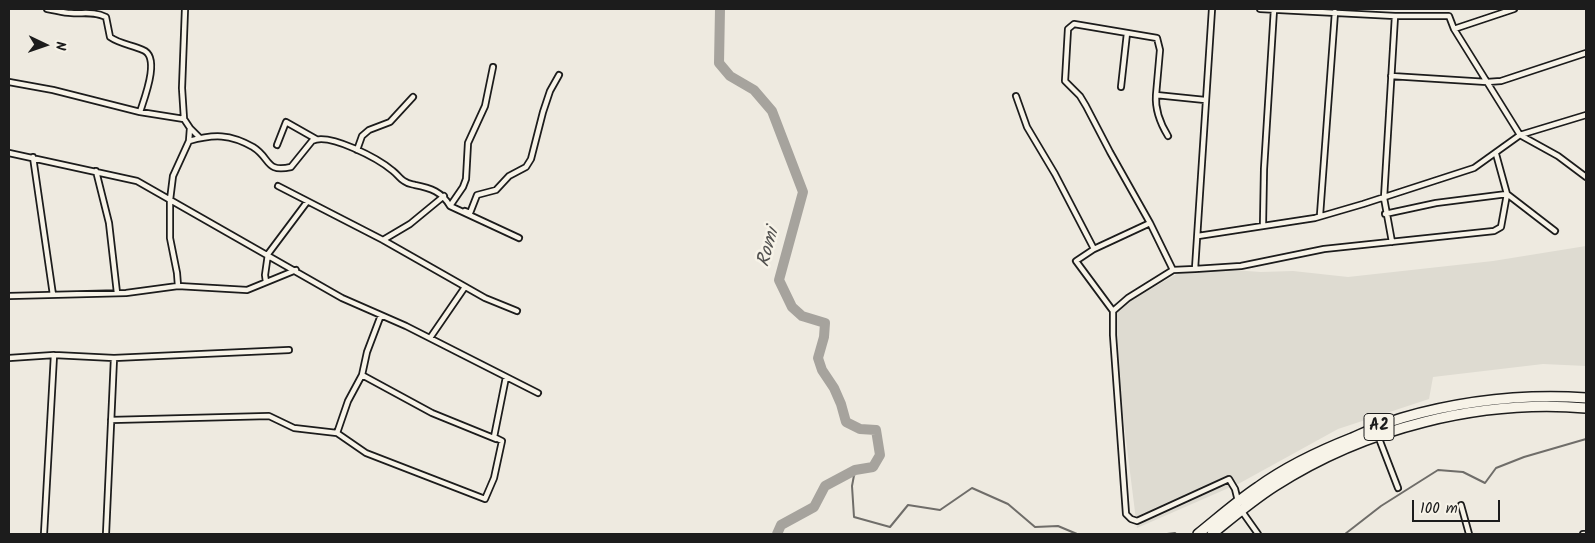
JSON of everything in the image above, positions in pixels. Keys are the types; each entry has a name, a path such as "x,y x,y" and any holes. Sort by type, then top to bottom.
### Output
{"highway":[{"name":"A2","path":"1212,534 1258,486 1298,462 1335,444 1400,419 1453,406 1499,400 1538,397 1586,398"},
{"name":"A2","path":"1198,534 1240,506 1298,473 1378,436 1423,422 1489,409 1533,406 1586,408"}],"street":[{"path":"47,9 71,13 101,14 106,17 110,36 116,41 146,50 149,55 152,74 140,112"},
{"path":"185,9 182,88 184,119 200,138"},
{"path":"1195,269 1212,9"},
{"path":"1260,9 1395,16 1449,16"},
{"path":"1263,224 1264,169 1274,9"},
{"path":"1447,9 1454,29 1520,135 1558,156 1585,174"},
{"path":"1454,29 1514,9"},
{"path":"1320,215 1335,12"},
{"path":"1392,242 1385,214 1384,198 1395,16"},
{"path":"1168,136 1155,106 1160,50 1157,38 1074,24 1070,26 1068,29 1065,81 1080,96 1086,106 1150,224 1172,270"},
{"path":"1121,87 1127,34"},
{"path":"1391,76 1487,82 1501,80 1586,53"},
{"path":"450,206 466,179 468,143 485,106 493,67"},
{"path":"450,206 470,212 477,195 496,190 509,176 526,167 531,159 550,91 560,75"},
{"path":"9,82 53,90 140,112 184,119"},
{"path":"1156,95 1205,100"},
{"path":"357,150 362,136 369,130 390,122 413,96"},
{"path":"1016,96 1027,127 1055,174 1094,249"},
{"path":"1198,236 1263,224 1315,218 1384,198 1474,168 1520,135 1586,115"},
{"path":"277,144 286,122 316,139"},
{"path":"178,286 179,282 170,238 170,200 173,176 189,140 190,128"},
{"path":"189,140 210,136 229,137 255,148 274,168 279,169 291,167 312,141 316,139 322,138 346,145 394,171 406,183 426,188 444,196 450,206 518,238"},
{"path":"9,153 137,181 268,254 342,298 430,338 538,393"},
{"path":"1113,311 1128,298 1172,270 1241,266 1324,249 1498,230 1501,227 1507,194 1496,154"},
{"path":"33,157 53,294"},
{"path":"96,171 109,223 116,293"},
{"path":"278,186 383,240 485,298 517,311"},
{"path":"1385,214 1436,203 1507,194 1555,231"},
{"path":"383,240 410,224 444,196"},
{"path":"266,282 268,254 307,202"},
{"path":"1150,224 1094,249 1076,261 1113,311 1113,335 1126,514 1131,519 1137,521 1229,479 1235,489 1240,506 1255,533"},
{"path":"9,296 116,293 178,286 239,291 247,290 296,270"},
{"path":"430,338 465,287"},
{"path":"337,433 348,400 362,375 367,352 382,315"},
{"path":"9,358 54,355 114,358 289,350"},
{"path":"44,534 54,355"},
{"path":"106,534 114,358"},
{"path":"362,375 432,413 502,441"},
{"path":"502,441 494,437 506,376"},
{"path":"111,420 269,416 294,428 337,433 366,453 484,499 494,478 502,441"},
{"path":"1378,436 1398,488"},
{"path":"1461,504 1469,534"}],"shaded area":[{"path":"1586,246 1586,366 1543,364 1433,377 1429,399 1338,429 1240,483 1137,528 1110,312 1189,267 1261,272 1293,271 1348,277 1493,261"}],"waterway":[{"name":"Romi","path":"720,9 719,63 730,76 754,90 772,111 803,192 779,280 792,307 802,316 825,323 824,337 818,358 822,370 834,388 846,422 860,429 876,430 880,455 873,467 855,470 825,486 814,507 781,525 777,534"},
{"path":"1345,534 1381,506 1438,470 1463,472 1485,483 1496,468 1524,457 1586,439"},
{"path":"855,470 852,486 854,517 890,527 908,505 940,510 972,488 1008,504 1035,527 1058,526 1077,534"},
{"path":"1167,534 1176,534"}]}
